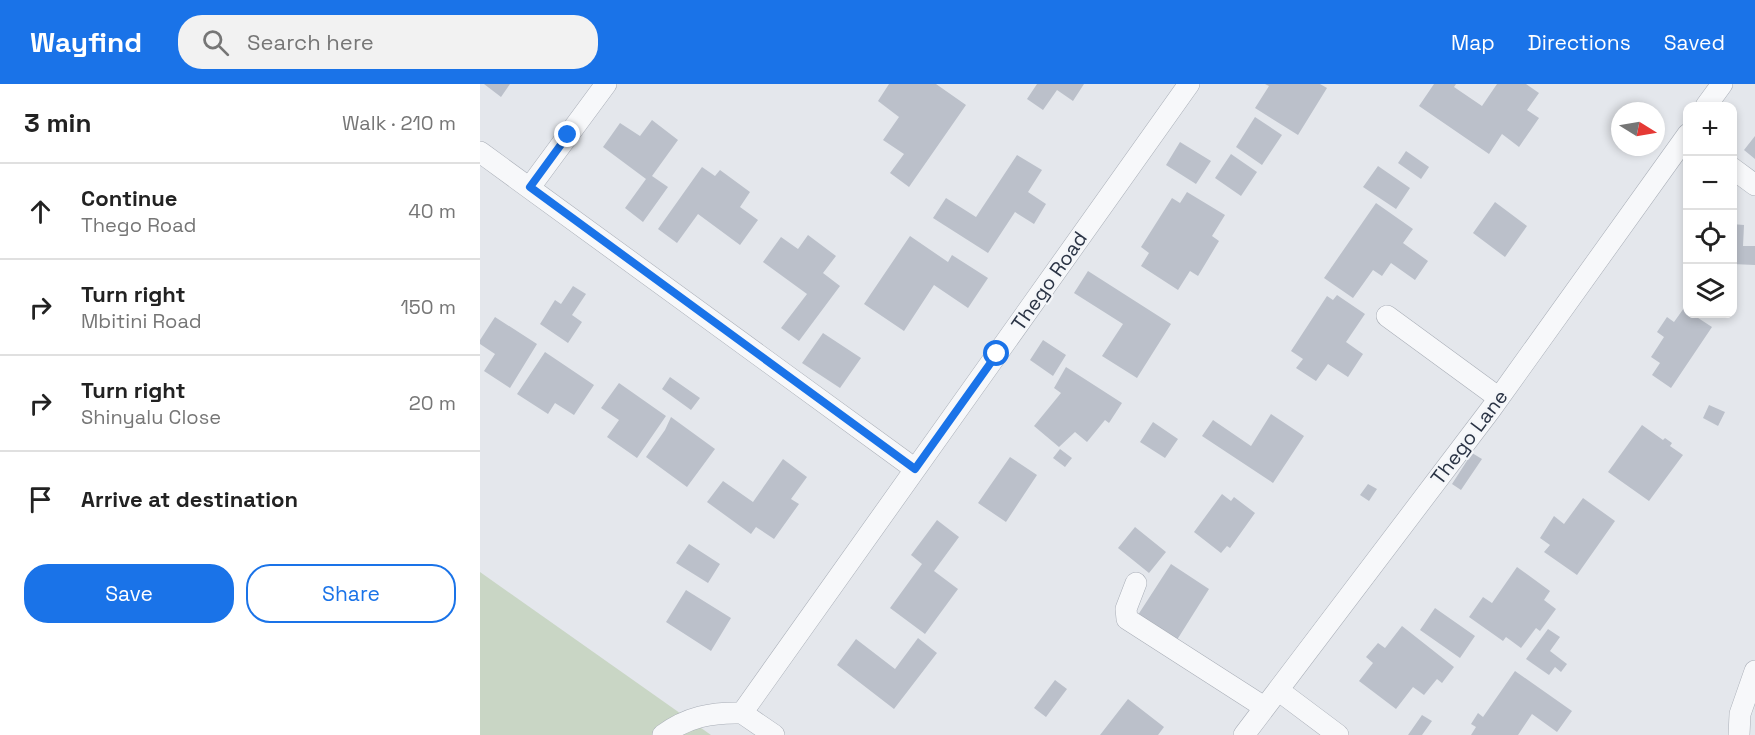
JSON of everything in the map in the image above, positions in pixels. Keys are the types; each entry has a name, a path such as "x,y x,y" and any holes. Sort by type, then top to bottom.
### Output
{"street":[{"path":"530,187 606,84"},
{"name":"Thego Road","path":"742,713 1189,84"},
{"path":"1709,102 1722,84"},
{"name":"Thego Lane","path":"1244,735 1499,398 1683,141"},
{"path":"480,152 915,469"},
{"path":"1737,172 1755,185"},
{"path":"1387,316 1499,398"},
{"path":"1136,583 1126,609 1127,620 1264,707"},
{"path":"1739,735 1740,714 1755,671"},
{"path":"1278,690 1338,735"},
{"path":"663,735 687,720 719,712 742,713 774,735"}],"green space":[{"path":"480,572 711,735 480,735"}],"building":[{"path":"484,84 510,84 501,97"},
{"path":"889,84 936,84 966,105 909,187 890,173 904,154 883,140 899,117 878,101"},
{"path":"1037,84 1084,84 1073,101 1057,90 1043,110 1027,99"},
{"path":"1265,84 1320,84 1327,88 1298,135 1255,108 1269,86"},
{"path":"1434,84 1456,84 1454,87 1482,106 1497,84 1526,84 1539,93 1527,110 1539,118 1519,147 1502,134 1489,154 1419,106"},
{"path":"1255,117 1282,135 1262,165 1236,147"},
{"path":"652,120 678,140 652,176 668,187 643,222 625,208 646,179 603,147 620,123 640,136"},
{"path":"1755,136 1755,159 1744,150"},
{"path":"1180,142 1211,161 1196,184 1166,165"},
{"path":"1406,151 1429,167 1421,179 1398,163"},
{"path":"1231,154 1257,172 1241,196 1215,178"},
{"path":"1017,155 1042,170 1028,192 1046,204 1034,224 1015,212 988,253 933,218 946,198 976,217"},
{"path":"1378,166 1410,188 1396,209 1363,187"},
{"path":"702,167 715,176 720,170 750,192 740,207 758,220 740,245 698,214 677,243 658,229"},
{"path":"1187,192 1225,215 1212,236 1219,241 1198,276 1190,271 1178,290 1141,266 1149,253 1141,247 1172,198 1180,203"},
{"path":"1495,202 1527,226 1505,257 1473,233"},
{"path":"1376,203 1413,229 1403,243 1428,261 1415,280 1391,263 1382,276 1373,270 1353,298 1324,278"},
{"path":"1737,224 1744,225 1743,246 1755,246 1755,265 1737,264"},
{"path":"808,235 836,256 823,273 840,286 799,341 781,328 807,294 763,262 781,237 798,249"},
{"path":"910,236 948,262 952,255 988,278 968,308 934,285 904,331 864,304"},
{"path":"1088,271 1171,324 1137,378 1102,356 1123,324 1074,293"},
{"path":"573,286 586,294 572,315 582,322 568,343 540,324 555,300 561,304"},
{"path":"1337,295 1365,314 1346,342 1363,354 1348,377 1328,364 1316,381 1296,368 1303,359 1291,351 1327,296 1333,300"},
{"path":"1683,309 1683,318 1698,318 1712,327 1671,388 1652,375 1660,363 1651,357 1664,337 1657,332 1667,317 1674,322"},
{"path":"495,317 537,344 510,388 484,371 495,354 480,344 480,340"},
{"path":"823,333 861,358 840,388 802,363"},
{"path":"1043,340 1066,355 1053,376 1030,360"},
{"path":"545,352 594,385 574,415 555,403 548,414 517,394"},
{"path":"1066,367 1122,403 1109,423 1105,420 1087,442 1075,432 1059,447 1034,426 1061,393 1054,388"},
{"path":"670,377 700,398 691,410 662,389"},
{"path":"619,383 666,416 637,458 607,437 619,420 601,408"},
{"path":"1709,405 1725,412 1718,426 1703,418"},
{"path":"1271,414 1304,436 1273,483 1202,436 1213,420 1251,446"},
{"path":"671,417 715,449 687,487 646,457 665,430"},
{"path":"1153,422 1178,439 1165,458 1140,442"},
{"path":"1642,425 1663,440 1665,438 1672,443 1670,446 1683,455 1649,501 1608,472"},
{"path":"1060,449 1072,458 1065,467 1053,458"},
{"path":"1472,453 1482,459 1461,490 1452,484"},
{"path":"1010,457 1037,475 1006,522 978,503"},
{"path":"783,459 807,477 791,499 799,504 774,539 756,527 751,534 707,502 723,481 753,502"},
{"path":"1368,484 1377,489 1369,501 1360,495"},
{"path":"1222,494 1231,501 1234,497 1255,513 1230,548 1227,546 1221,553 1194,532"},
{"path":"1583,498 1615,521 1577,575 1544,552 1550,545 1540,538 1554,516 1564,524"},
{"path":"937,520 959,537 934,571 958,589 925,634 890,608 922,564 911,555"},
{"path":"1135,527 1166,552 1149,573 1118,548"},
{"path":"689,544 720,564 708,583 676,563"},
{"path":"1171,564 1209,589 1175,643 1136,618"},
{"path":"1517,567 1550,591 1544,600 1556,609 1540,631 1536,628 1521,648 1506,637 1503,641 1469,617 1483,597 1492,603"},
{"path":"686,590 731,618 711,651 666,622"},
{"path":"1435,608 1475,636 1460,658 1420,630"},
{"path":"1402,626 1454,667 1442,683 1437,679 1424,695 1413,687 1396,709 1359,681 1373,663 1366,657 1378,643 1385,648"},
{"path":"1548,629 1560,637 1550,651 1567,664 1561,672 1555,667 1549,675 1526,659"},
{"path":"918,638 937,653 894,709 837,665 856,639 895,669"},
{"path":"1515,671 1572,711 1557,732 1532,714 1518,735 1471,735 1476,727 1471,724 1478,713 1483,717"},
{"path":"1055,680 1067,689 1046,717 1034,708"},
{"path":"1128,699 1164,727 1158,735 1100,735"},
{"path":"1422,715 1432,721 1422,735 1408,735"}],"route":[{"path":"568,135 530,187 915,469 997,354"}]}
